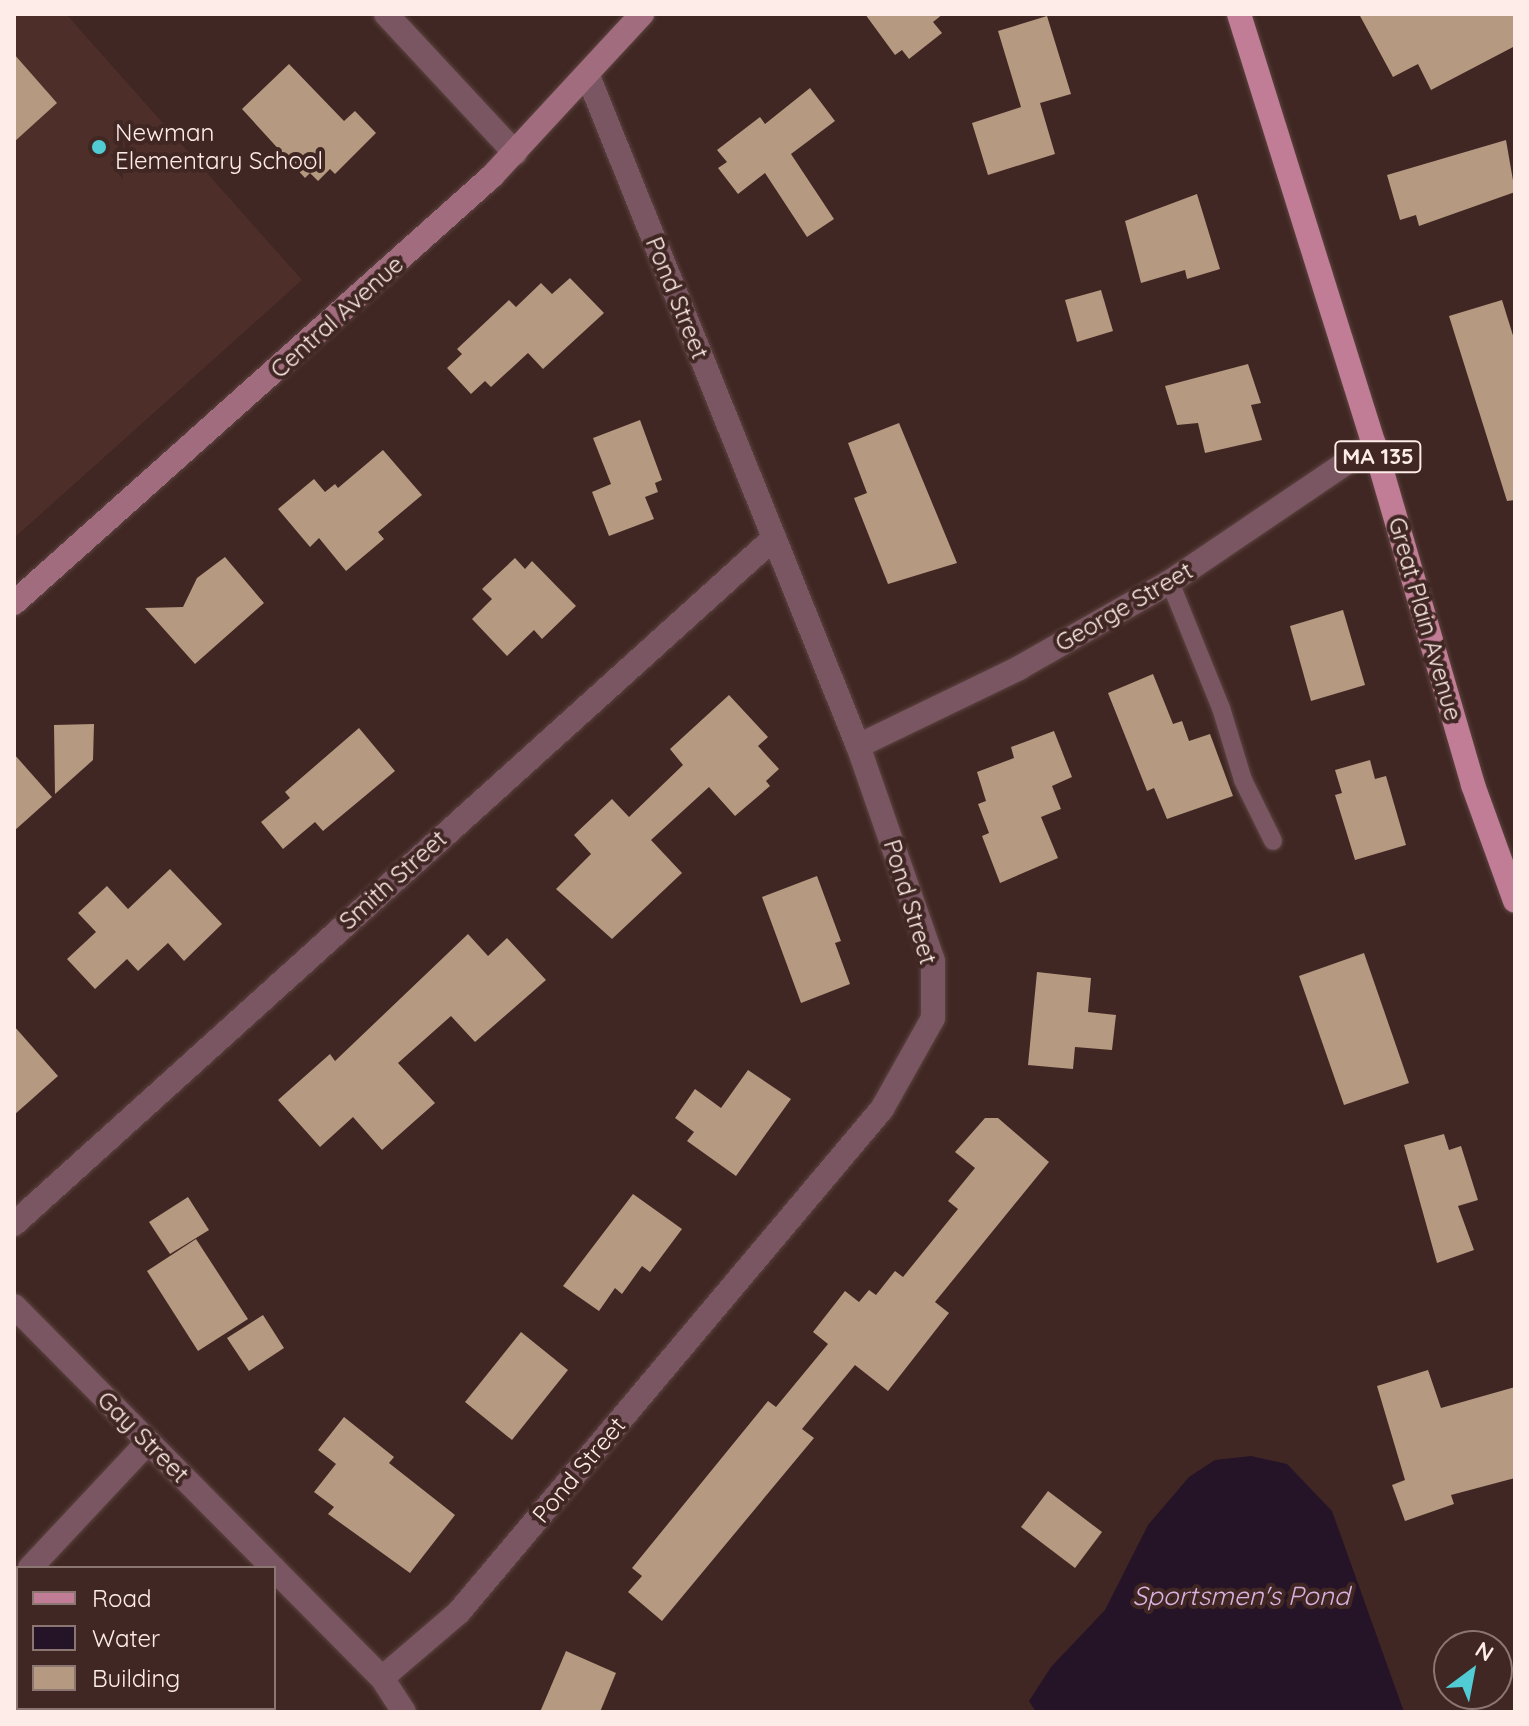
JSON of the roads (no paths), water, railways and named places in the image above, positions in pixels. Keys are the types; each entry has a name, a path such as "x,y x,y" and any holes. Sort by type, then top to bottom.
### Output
{"main road":[{"name":"Central Avenue","path":"14,603 317,337 515,153 642,14"},
{"name":"Great Plain Avenue","path":"1239,14 1374,444 1473,785 1515,901"}],"street":[{"path":"386,14 515,153"},
{"name":"Pond Street","path":"382,1678 459,1612 872,1121 933,1018 933,961 858,746 588,76"},
{"name":"George Street","path":"858,746 1019,668 1170,582 1374,444"},
{"name":"Smith Street","path":"14,1224 774,538"},
{"name":"Gay Street","path":"14,1306 272,1566"},
{"path":"32,1566 148,1442"},
{"name":"Gay Street","path":"276,1570 382,1678 404,1712"}],"lane":[{"path":"1170,582 1221,708 1243,780 1273,841"}],"water":[{"name":"Sportsmen's Pond","path":"1251,1456 1287,1464 1332,1511 1404,1712 1036,1712 1029,1701 1051,1667 1105,1610 1148,1525 1189,1477 1215,1460"}],"place":[{"name":"Newman Elementary School","path":"99,147"}]}
